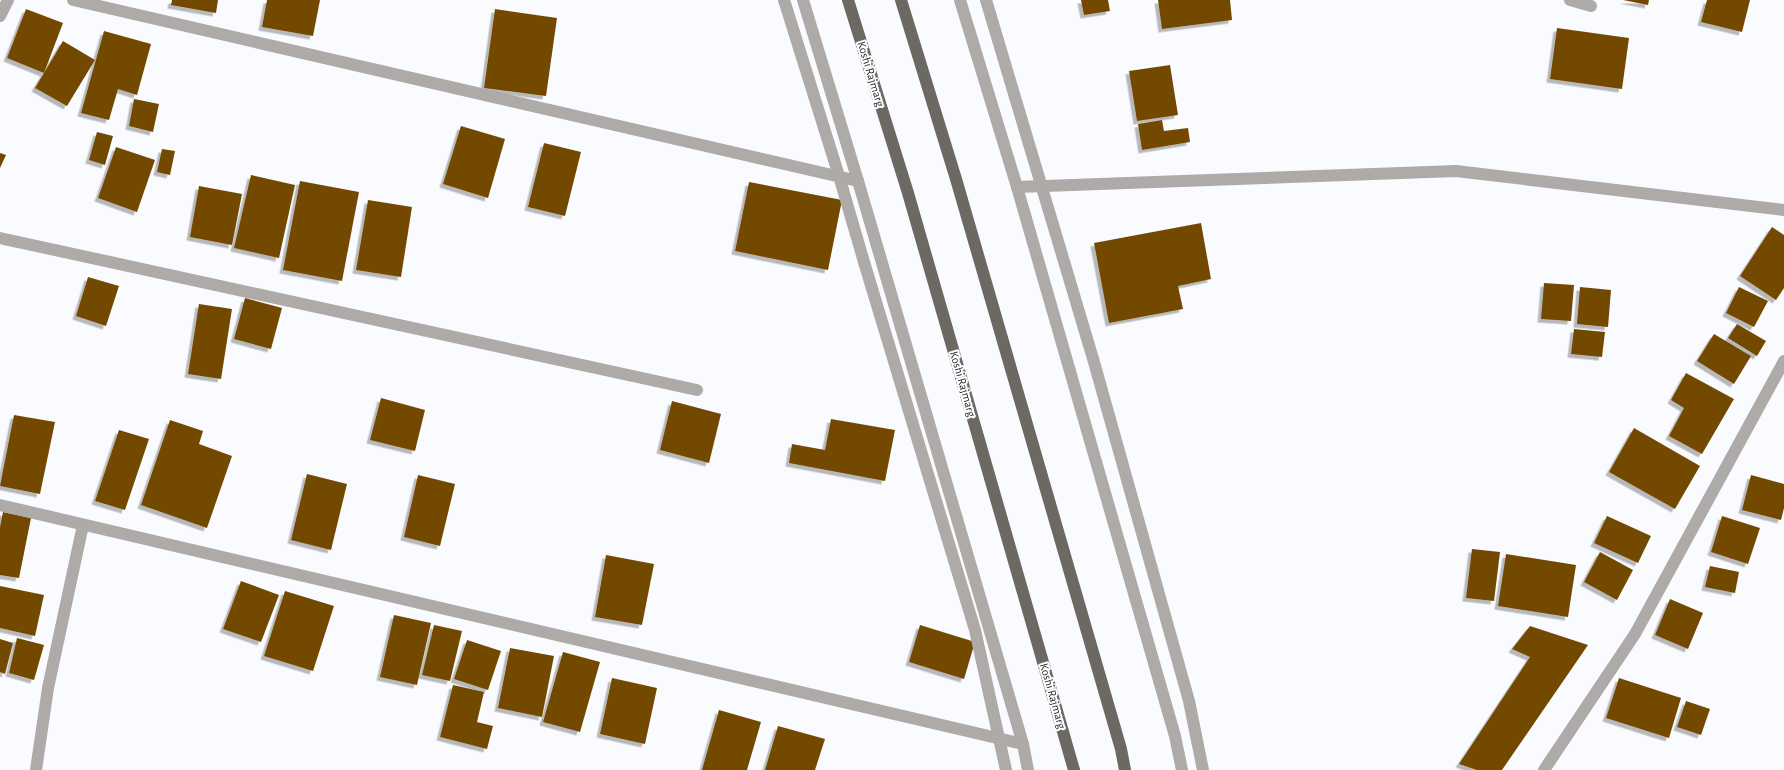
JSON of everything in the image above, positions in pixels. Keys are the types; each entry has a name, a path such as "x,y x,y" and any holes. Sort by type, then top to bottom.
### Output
{"main road":[{"name":"Koshi Rajmarg","path":"848,0 910,201 1074,770"},
{"path":"901,0 956,179 1122,749 1125,770"}],"street":[{"path":"0,16 8,0"},
{"path":"72,0 858,181"},
{"path":"784,0 839,176 975,630 1006,770"},
{"path":"803,0 858,181 1023,744 1028,770"},
{"path":"960,0 1017,187 1175,736 1182,770"},
{"path":"986,0 1096,369 1189,701 1203,770"},
{"path":"1570,0 1591,6"},
{"path":"1017,187 1456,171 1784,210"},
{"path":"0,238 697,390"},
{"path":"1544,770 1635,634 1784,361"},
{"path":"0,505 1023,744"},
{"path":"36,770 48,688 83,525"}],"building":[{"path":"172,0 218,0 216,13 171,5"},
{"path":"267,0 320,0 313,36 262,27"},
{"path":"1081,0 1108,0 1110,11 1084,15"},
{"path":"1158,0 1230,0 1232,20 1162,29"},
{"path":"1623,0 1649,0 1648,5"},
{"path":"1707,0 1750,0 1742,32 1701,22"},
{"path":"26,9 63,23 44,73 7,58"},
{"path":"495,9 557,18 546,96 484,88"},
{"path":"1557,28 1629,38 1622,89 1550,79"},
{"path":"104,31 151,44 137,95 118,89 109,120 81,113"},
{"path":"63,41 95,60 67,106 35,88"},
{"path":"1170,65 1178,115 1137,121 1129,71"},
{"path":"134,99 159,104 153,132 129,126"},
{"path":"1162,120 1164,131 1188,128 1190,142 1142,150 1138,124"},
{"path":"461,126 505,139 488,198 443,184"},
{"path":"97,132 113,136 105,165 89,160"},
{"path":"544,143 581,152 565,216 528,207"},
{"path":"116,147 155,160 137,212 98,198"},
{"path":"162,149 175,151 170,175 157,172"},
{"path":"0,153 6,155 0,168"},
{"path":"251,175 295,185 279,258 234,248"},
{"path":"300,181 359,192 342,281 283,270"},
{"path":"749,182 842,200 828,270 735,251"},
{"path":"199,186 242,194 232,245 190,237"},
{"path":"368,200 412,207 401,277 356,270"},
{"path":"1201,223 1211,279 1178,286 1183,309 1109,323 1094,243"},
{"path":"1772,227 1784,235 1784,288 1776,300 1740,276"},
{"path":"88,277 119,286 106,326 76,316"},
{"path":"1544,283 1574,285 1571,321 1541,319"},
{"path":"1580,287 1611,290 1608,327 1577,324"},
{"path":"1739,287 1768,301 1754,327 1726,313"},
{"path":"245,298 282,308 271,349 234,339"},
{"path":"199,304 232,309 221,379 188,374"},
{"path":"1737,324 1766,341 1757,356 1728,338"},
{"path":"1574,329 1605,332 1602,357 1571,354"},
{"path":"1714,334 1751,356 1734,384 1697,361"},
{"path":"1686,373 1734,399 1702,454 1669,436 1684,408 1671,400"},
{"path":"381,398 425,410 415,451 370,440"},
{"path":"672,401 721,414 709,463 660,450"},
{"path":"14,415 55,422 40,494 0,486"},
{"path":"831,419 895,430 885,481 789,463 792,444 825,450"},
{"path":"170,420 203,431 199,444 232,456 207,528 141,505"},
{"path":"1634,428 1700,466 1675,509 1609,472"},
{"path":"119,430 149,439 125,510 95,501"},
{"path":"307,474 347,484 331,550 291,540"},
{"path":"418,475 455,484 440,546 404,537"},
{"path":"1751,475 1784,484 1784,508 1781,520 1742,510"},
{"path":"3,512 31,518 19,578 0,575 0,527"},
{"path":"1607,516 1651,536 1638,563 1594,543"},
{"path":"1722,516 1760,528 1748,564 1711,552"},
{"path":"1472,549 1500,552 1494,601 1466,598"},
{"path":"1600,552 1633,570 1617,600 1584,582"},
{"path":"1506,554 1576,565 1568,617 1498,606"},
{"path":"606,555 654,564 642,625 595,617"},
{"path":"1710,566 1739,572 1735,593 1705,587"},
{"path":"241,581 279,595 261,642 223,629"},
{"path":"0,586 44,595 35,636 0,628"},
{"path":"285,591 334,606 313,671 264,656"},
{"path":"1670,599 1703,613 1688,649 1655,635"},
{"path":"394,615 431,623 417,685 380,677"},
{"path":"434,625 462,631 450,681 422,675"},
{"path":"920,625 975,642 964,679 909,662"},
{"path":"1530,626 1588,645 1502,770 1477,770 1459,764 1530,657 1512,649"},
{"path":"17,638 44,645 34,680 9,673"},
{"path":"0,639 13,643 5,674 0,672"},
{"path":"467,640 501,651 488,690 454,679"},
{"path":"510,648 554,656 542,717 498,708"},
{"path":"563,652 600,662 580,732 543,722"},
{"path":"612,678 657,688 645,744 600,734"},
{"path":"1619,678 1681,698 1669,738 1606,718"},
{"path":"453,685 484,692 477,722 493,726 487,749 440,737"},
{"path":"1686,701 1710,709 1701,735 1677,727"},
{"path":"719,710 761,722 747,770 702,770"},
{"path":"778,726 825,739 815,770 765,770"}]}
